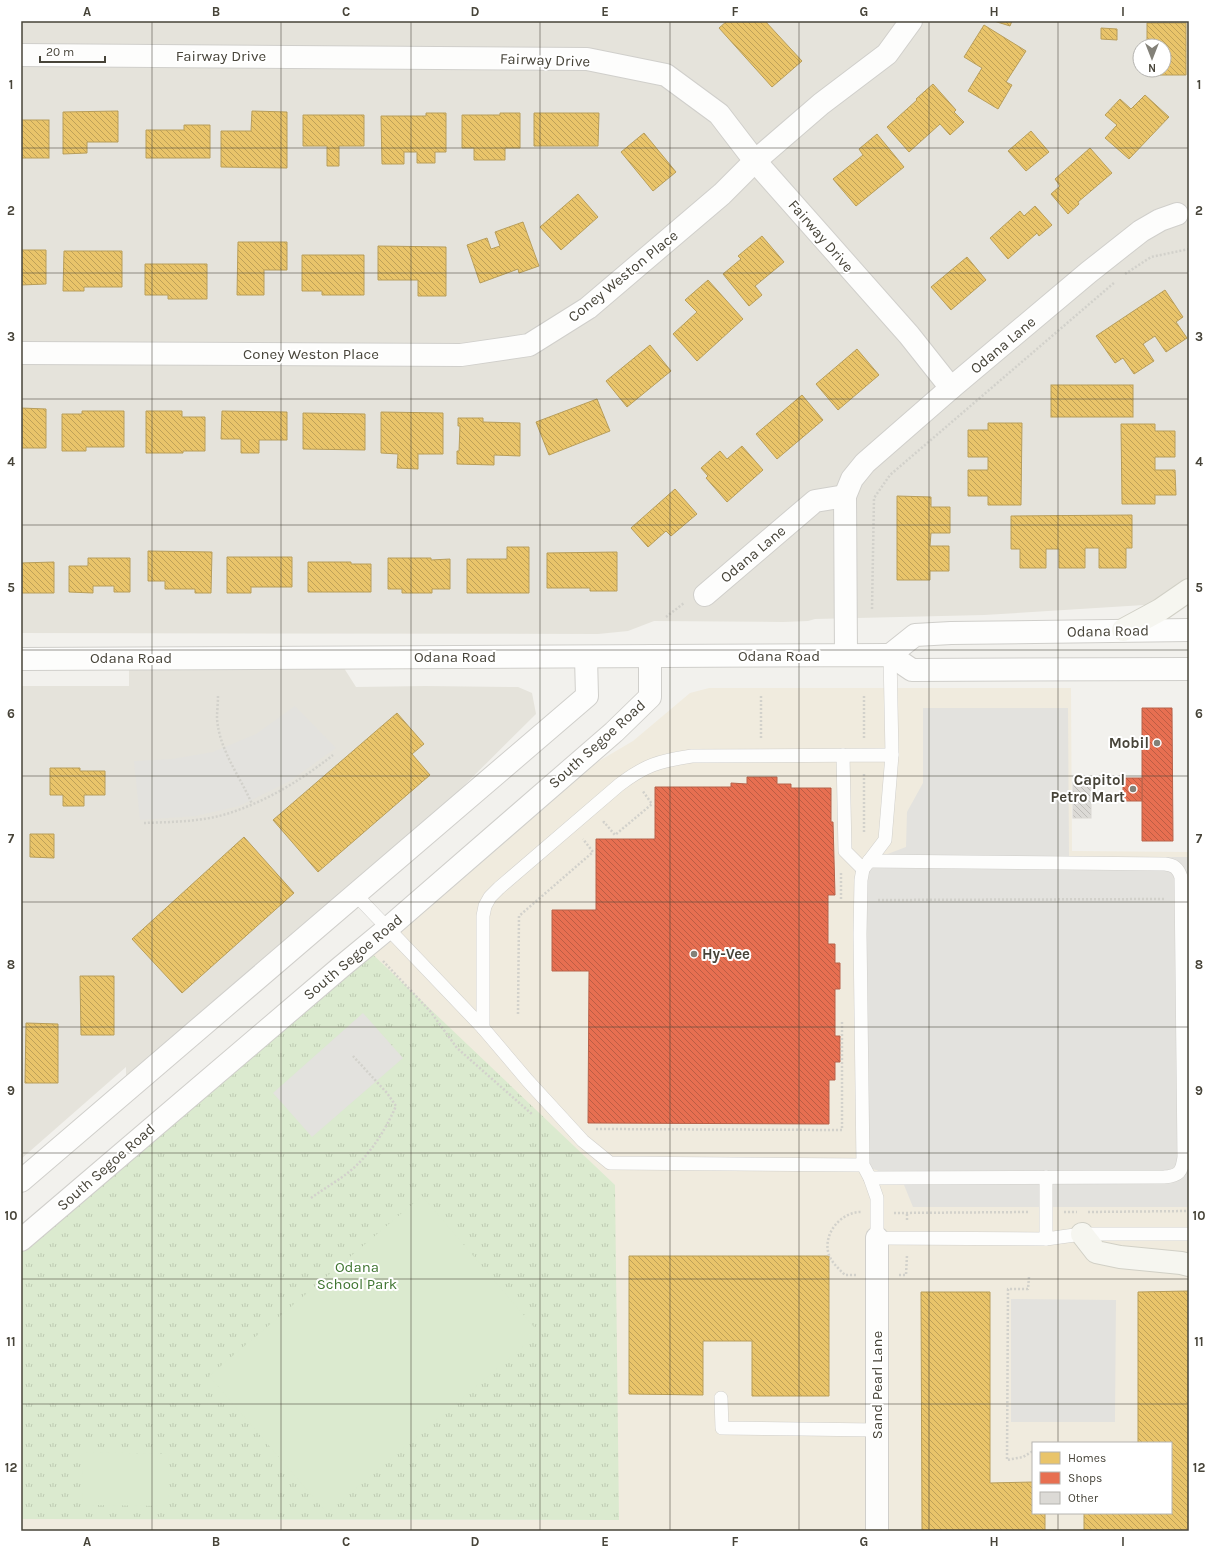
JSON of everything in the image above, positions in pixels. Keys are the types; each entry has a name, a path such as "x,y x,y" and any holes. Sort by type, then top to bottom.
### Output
{"main road":[{"path":"1123,630 1160,610 1189,590"},
{"path":"1082,1234 1096,1252 1120,1257 1189,1265"}],"street":[{"name":"Coney Weston Place","path":"21,353 461,355 529,345 588,308 722,194 755,161 821,104 887,54 911,21"},
{"name":"Fairway Drive","path":"21,55 588,59 666,75 719,114 755,161 909,335 951,388"},
{"name":"Odana Lane","path":"846,656 846,496 852,479 866,463 951,388 1089,272 1140,231 1160,220 1177,214"},
{"name":"Odana Lane","path":"705,595 815,501 846,496"},
{"name":"Odana Road","path":"21,659 890,655 915,635 951,633 1189,630"},
{"path":"890,655 912,670 1189,669"},
{"name":"South Segoe Road","path":"21,1240 365,946 387,929 614,732 650,697 650,656"},
{"path":"21,1181 587,696 586,657"},
{"name":"Sand Pearl Lane","path":"877,1531 876,1430 878,1238"}],"lane":[{"path":"890,655 892,755 885,840 866,865 860,934 862,1165 870,1178 878,1198 878,1238 1046,1239 1082,1234 1189,1234"},
{"path":"843,755 845,851 866,865 1058,862 1164,864 1172,865 1179,870 1181,877 1184,1130 1183,1167 1179,1174 1164,1178 870,1178"},
{"path":"483,1028 482,932 485,906 490,897 505,882 631,776 651,765 666,760 692,756 892,755"},
{"path":"355,894 483,1028 528,1082 583,1141 610,1163 862,1165"},
{"path":"1046,1177 1046,1239"},
{"path":"721,1398 722,1428 876,1430"}],"path":[{"path":"872,609 874,498 890,475 1125,274 1151,257 1189,249"},
{"path":"218,696 217,718 220,734 229,760 252,804"},
{"path":"761,696 761,755"},
{"path":"144,823 170,822 222,816 290,786 333,755"},
{"path":"598,826 604,822 615,835 652,804 631,776"},
{"path":"518,1014 519,916 593,852 583,839 588,835"},
{"path":"876,900 1181,898"},
{"path":"383,961 430,1011 457,1048 538,1120"},
{"path":"311,1198 345,1175 361,1161 380,1137 396,1106 387,1093 353,1056"},
{"path":"583,1141 596,1129 842,1130"},
{"path":"1029,1277 1028,1289 1008,1289 1007,1460 1023,1457 1032,1452"}],"shaded area":[{"path":"21,21 1189,21 1189,585 1158,603 1144,605 984,615 815,619 808,621 783,622 654,621 628,631 598,634 21,633"},
{"path":"337,657 356,687 518,687 532,693 536,714 355,894 126,1091 126,1067 21,1159 21,686 129,686 129,658"},
{"path":"709,688 1071,688 1072,851 1189,852 1189,1531 21,1531 21,1519 619,1520 365,947 536,798 633,741 690,693"},
{"path":"295,706 336,748 290,781 239,806 196,816 140,820 134,761 172,759 213,752 256,734"},
{"path":"923,708 1068,708 1069,857 1189,857 1189,1207 913,1207 902,1180 863,1165 860,934 869,861 906,847 907,812 923,783"},
{"path":"363,1013 403,1058 312,1137 273,1093"},
{"path":"1011,1299 1116,1300 1115,1422 1011,1422"}],"green space":[{"name":"Odana School Park","path":"365,947 615,1185 619,1520 21,1519 21,1240"},
{"path":"422,1196 539,1333 327,1513 209,1376"},
{"path":"83,1452 169,1454 168,1506 82,1505"}],"building: Homes":[{"path":"727,21 765,21 802,61 772,87 719,28"},
{"path":"994,21 1012,21 1010,26"},
{"path":"1147,23 1186,23 1186,75 1172,75 1172,38 1147,38"},
{"path":"984,25 1026,51 1006,82 1012,85 998,109 968,91 982,68 964,57"},
{"path":"1101,28 1117,29 1117,40 1101,39"},
{"path":"933,84 956,110 954,112 964,122 950,135 940,124 909,152 887,127"},
{"path":"1145,95 1169,117 1129,159 1105,138 1117,125 1105,115 1120,99 1131,109"},
{"path":"118,111 118,142 87,142 87,153 63,154 63,112"},
{"path":"252,111 287,112 287,168 221,167 221,131 251,131"},
{"path":"426,113 446,113 446,152 435,152 435,163 417,163 417,152 404,152 404,164 382,164 381,116 426,116"},
{"path":"500,113 520,113 520,148 505,148 505,160 474,160 474,148 462,148 462,115 500,115"},
{"path":"534,113 599,113 598,146 534,146"},
{"path":"303,115 364,115 364,146 339,146 339,166 327,166 327,146 303,146"},
{"path":"21,120 49,120 49,158 21,158"},
{"path":"184,125 210,125 210,158 146,158 146,130 184,130"},
{"path":"1031,131 1049,152 1026,171 1008,151"},
{"path":"644,133 676,172 653,191 621,152"},
{"path":"877,134 904,167 856,206 833,179 863,155 859,149"},
{"path":"1090,148 1112,173 1078,202 1079,204 1068,214 1051,194 1060,186 1055,179"},
{"path":"578,194 598,217 561,250 540,227"},
{"path":"1035,206 1052,225 1039,236 1037,233 1008,259 990,238 1020,211 1024,216"},
{"path":"523,222 539,266 519,273 518,269 480,283 467,245 487,238 491,249 500,246 495,232"},
{"path":"762,236 784,262 755,286 762,295 749,306 723,274 741,259 738,256"},
{"path":"238,242 287,242 287,270 264,270 264,295 237,295"},
{"path":"378,246 446,247 446,296 418,296 418,280 378,280"},
{"path":"21,250 46,250 46,284 21,285"},
{"path":"64,251 122,251 122,287 84,287 84,291 63,291"},
{"path":"302,255 364,255 364,295 322,295 322,291 302,291"},
{"path":"967,257 986,280 951,310 931,287"},
{"path":"145,264 207,264 207,299 168,299 168,295 145,295"},
{"path":"708,280 743,319 697,361 673,334 697,312 685,300"},
{"path":"1165,290 1183,317 1176,322 1187,338 1166,352 1155,336 1143,344 1154,361 1134,374 1123,358 1115,363 1096,336"},
{"path":"650,345 671,371 627,407 606,381"},
{"path":"857,349 879,375 838,410 816,384"},
{"path":"1051,385 1133,385 1133,417 1051,417"},
{"path":"802,395 823,420 777,459 756,434"},
{"path":"597,399 610,431 549,455 536,422"},
{"path":"21,408 46,409 46,448 21,448"},
{"path":"82,411 124,411 124,447 86,447 86,451 62,451 62,414 82,414"},
{"path":"146,411 182,411 182,417 205,417 205,451 183,451 183,453 146,453"},
{"path":"222,411 287,412 287,440 259,440 259,453 241,453 241,439 221,439"},
{"path":"381,412 443,413 443,454 418,454 418,469 397,468 398,454 381,453"},
{"path":"303,413 365,414 365,450 303,449"},
{"path":"458,418 483,418 483,422 520,423 520,456 494,455 494,465 457,464 460,426 458,426"},
{"path":"988,423 1022,423 1021,505 988,505 988,496 968,496 968,470 988,470 988,457 968,457 968,430 988,430"},
{"path":"1121,424 1155,424 1155,431 1175,431 1175,457 1155,457 1155,470 1175,470 1176,495 1155,495 1155,504 1122,504"},
{"path":"742,446 763,470 727,502 706,478 708,476 701,468 720,451 727,459"},
{"path":"675,489 697,514 671,536 666,531 648,547 631,528"},
{"path":"897,496 931,497 931,507 950,507 950,533 931,533 930,546 949,546 949,571 930,571 930,580 897,580"},
{"path":"1132,515 1132,548 1126,548 1126,568 1099,568 1099,548 1085,548 1085,568 1059,568 1059,549 1046,549 1046,568 1020,568 1020,549 1011,549 1011,516"},
{"path":"507,547 529,547 529,593 467,593 467,559 507,559"},
{"path":"148,551 212,552 211,593 195,593 195,589 165,589 165,581 148,581"},
{"path":"617,552 617,591 590,591 590,588 547,588 547,553"},
{"path":"227,557 292,557 292,587 251,587 251,593 227,593"},
{"path":"88,558 130,558 130,592 114,592 114,586 93,586 93,593 69,592 69,566 88,566"},
{"path":"388,558 431,558 431,560 450,559 450,589 432,589 432,593 402,593 402,589 388,589"},
{"path":"54,562 54,593 21,593 21,563"},
{"path":"308,562 351,562 351,564 371,564 371,592 308,592"},
{"path":"397,713 424,744 412,754 430,775 318,872 273,820"},
{"path":"50,768 80,768 80,771 105,771 105,795 84,795 84,806 63,806 63,795 50,795"},
{"path":"30,834 54,834 54,858 30,857"},
{"path":"244,837 294,893 182,993 132,939"},
{"path":"80,976 114,976 114,1035 81,1035"},
{"path":"26,1023 58,1024 58,1083 25,1083"},
{"path":"629,1256 829,1256 829,1396 752,1396 752,1341 703,1341 703,1395 629,1394"},
{"path":"1189,1291 1189,1531 1084,1531 1084,1514 1172,1514 1172,1442 1138,1442 1138,1292"},
{"path":"921,1292 990,1292 990,1483 1032,1482 1032,1514 1045,1514 1045,1531 922,1531"}],"building: Shops":[{"name":"Mobil","path":"1142,708 1172,708 1173,841 1142,841"},
{"name":"Hy-Vee","path":"747,777 777,777 777,784 791,784 791,788 831,788 831,822 833,822 835,895 828,895 828,944 835,944 835,963 840,963 840,989 835,989 835,1036 840,1036 840,1062 835,1062 835,1080 829,1080 829,1124 588,1123 589,971 552,971 552,910 596,910 596,839 655,839 655,787 731,787 731,783 747,784"},
{"name":"Capitol Petro Mart","path":"1123,778 1142,778 1142,801 1123,801"}],"building: Other":[{"path":"1073,782 1091,782 1091,818 1073,818"}],"place":[{"name":"Mobil","path":"1157,743"},
{"name":"Capitol Petro Mart","path":"1133,789"},
{"name":"Hy-Vee","path":"694,954"}]}
